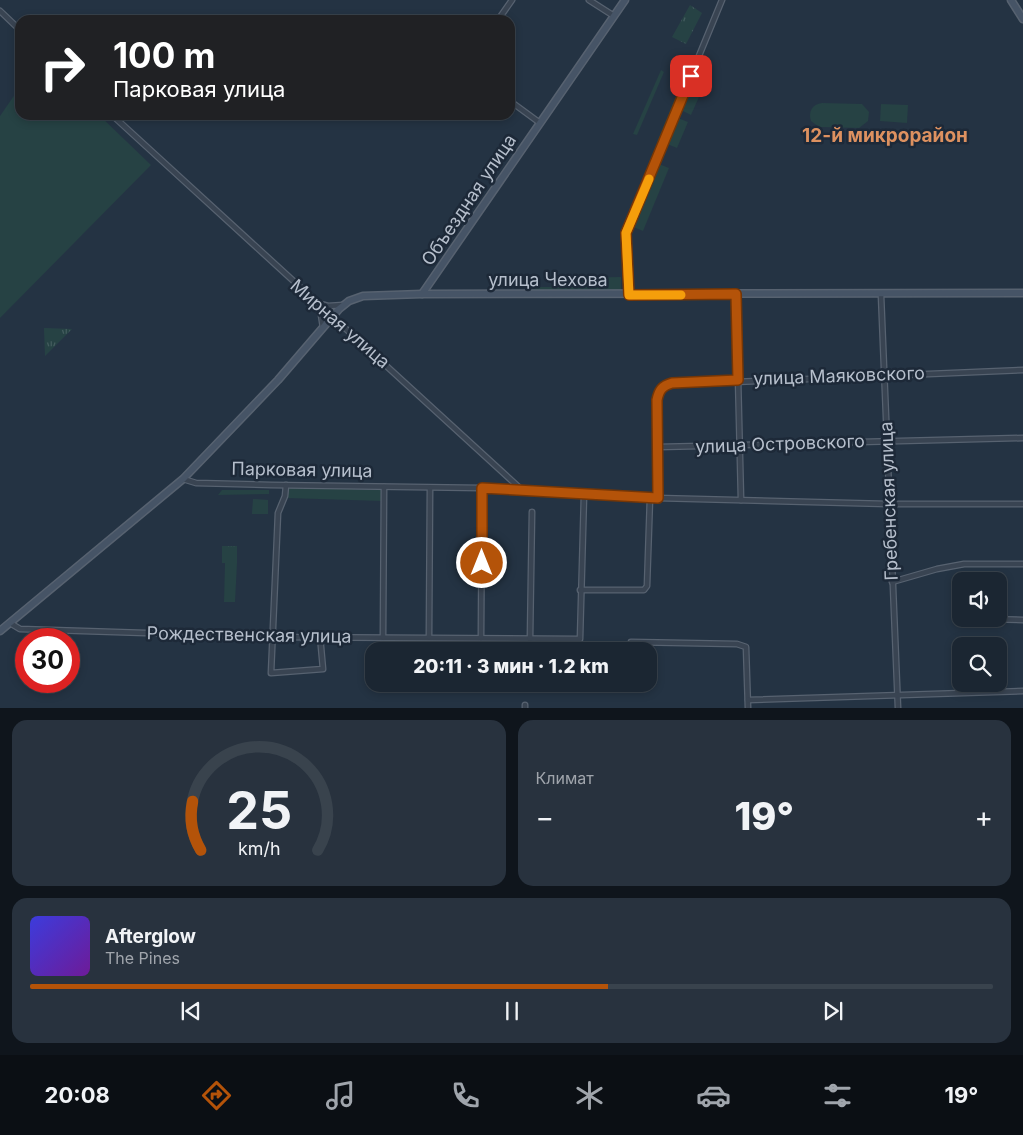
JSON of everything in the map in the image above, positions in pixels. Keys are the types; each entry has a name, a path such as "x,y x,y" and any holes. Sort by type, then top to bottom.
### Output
{"main road":[{"name":"Объездная улица","path":"422,294 626,0"},
{"path":"1011,0 1023,19"},
{"name":"улица Чехова","path":"183,479 278,380 343,305 363,296 422,294 880,295 1023,293"},
{"path":"0,631 183,479"}],"street":[{"path":"502,15 512,0"},
{"path":"589,0 614,16"},
{"path":"629,295 626,233 722,0"},
{"path":"0,11 15,25"},
{"path":"515,105 540,123"},
{"name":"Мирная улица","path":"117,120 313,302 374,352 522,491"},
{"path":"736,294 741,500"},
{"name":"Гребенская улица","path":"880,295 898,708"},
{"path":"313,302 328,306 343,305"},
{"path":"313,302 321,315 323,328"},
{"name":"улица Маяковского","path":"658,447 658,391 665,385 672,383 1023,370"},
{"name":"улица Островского","path":"658,447 1023,438"},
{"path":"658,447 658,498"},
{"name":"Парковая улица","path":"183,479 196,483 482,488 650,498 888,504 1023,504"},
{"path":"272,637 278,513 285,496 286,485"},
{"path":"383,637 384,487"},
{"path":"429,637 430,488"},
{"path":"481,638 482,488"},
{"path":"584,495 580,590 644,590 647,586 650,498"},
{"path":"530,639 532,512"},
{"path":"892,582 937,569 964,564 1023,564"},
{"name":"Рождественская улица","path":"10,623 20,629 272,637 580,639 580,590"},
{"path":"1007,620 1023,620"},
{"name":"Рождественская улица","path":"272,637 272,673 323,669 320,636"},
{"path":"657,642 737,644 746,647 748,708"},
{"path":"748,700 1023,691"}],"green space":[{"path":"690,5 702,13 686,44 672,37"},
{"path":"661,70 664,72 637,135 633,134"},
{"path":"685,74 690,76 663,144 657,142"},
{"path":"692,84 703,88 691,115 681,110"},
{"path":"15,94 15,120 104,120 151,165 0,318 0,116"},
{"path":"822,103 862,104 869,112 868,121 859,128 819,127 811,121 810,115 813,107"},
{"path":"881,104 908,105 907,123 880,121"},
{"path":"678,118 688,122 677,148 667,144"},
{"path":"659,164 669,168 643,231 631,226"},
{"path":"621,277 621,290 532,291 532,287 551,287 551,284 564,283 564,278"},
{"path":"44,328 72,329 45,356"},
{"path":"287,487 382,490 382,501 286,498"},
{"path":"222,490 269,490 269,494 218,495"},
{"path":"253,499 268,500 268,514 252,514"},
{"path":"222,546 237,546 237,563 222,563"},
{"path":"225,563 237,563 235,602 224,602"}],"slow traffic":[{"path":"649,179 626,233 629,295 681,295"}],"district":[{"name":"12-й микрорайон","path":"885,135"}],"route":[{"path":"482,563 482,488 658,498 658,391 665,385 672,383 738,380 736,294 629,295 626,233 691,76"}]}
